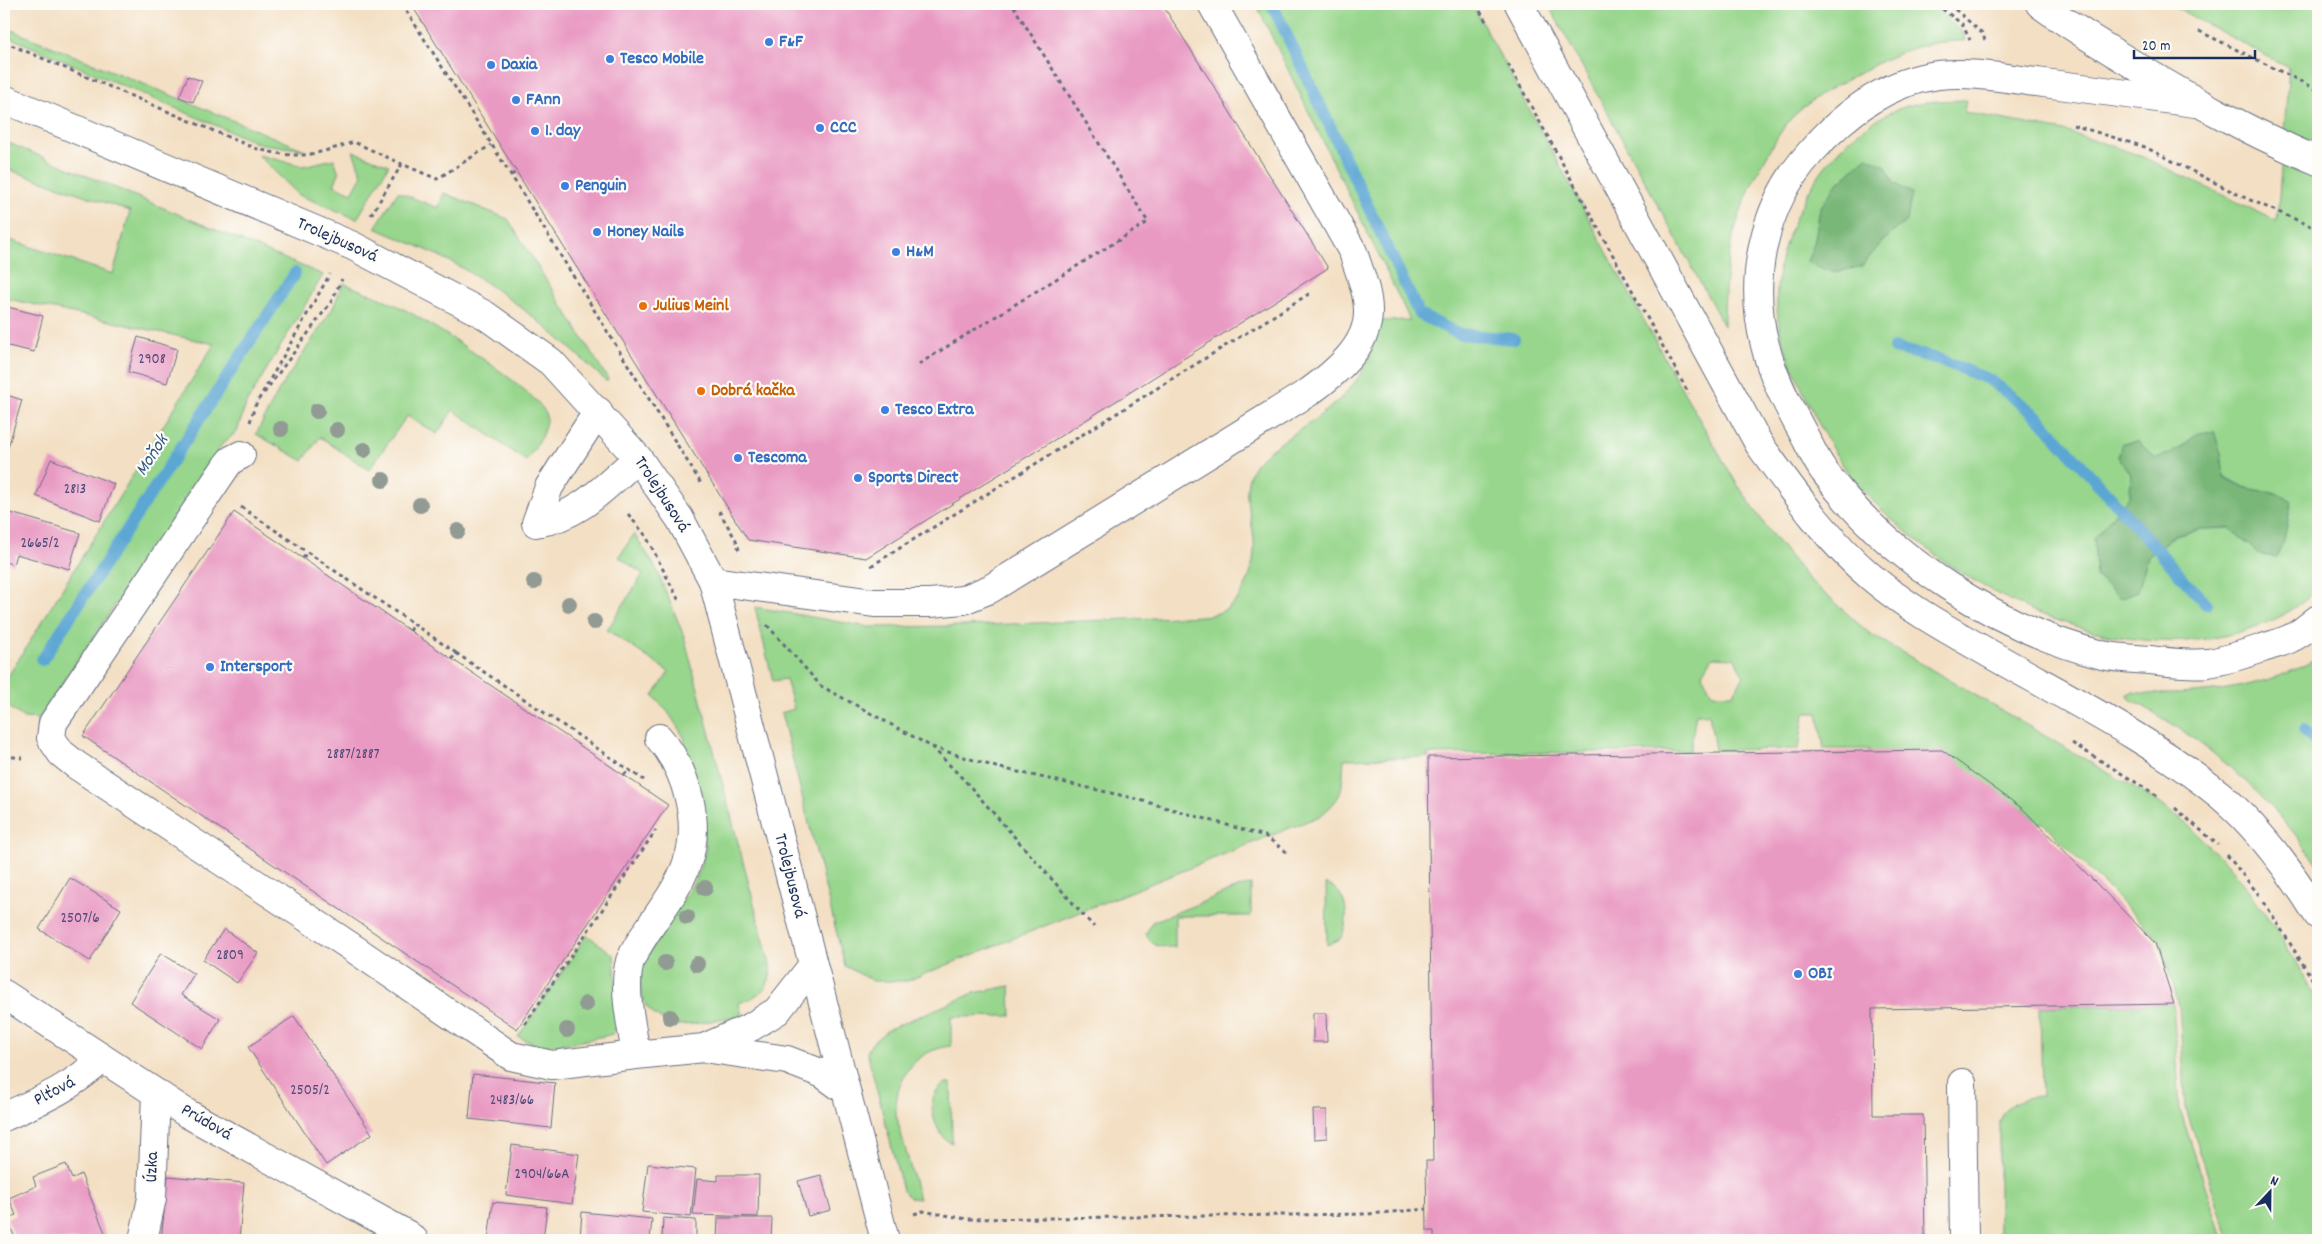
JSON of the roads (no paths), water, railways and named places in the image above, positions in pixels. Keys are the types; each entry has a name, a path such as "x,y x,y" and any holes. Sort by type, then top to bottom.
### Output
{"main road":[{"path":"713,581 874,603 930,603 963,600 990,589 1309,392 1349,359 1368,321 1364,283 1353,252 1212,4"},
{"path":"1518,4 1759,444 1806,509 1841,550 1871,578 1921,614 2172,760 2221,796 2270,846 2318,915"},
{"path":"2040,4 2062,21 2195,103 2264,138 2318,161"},
{"path":"2195,103 1981,75 1938,75 1902,84 1878,95 1854,110 1828,131 1800,163 1781,194 1765,233 1758,272 1758,311 1765,349 1787,404 1823,471 1865,518 1921,566 1975,603 2037,634 2105,655 2167,662 2209,662 2250,653 2292,638 2318,619"},
{"name":"Trolejbusová","path":"4,99 353,246 485,315 551,362 598,411 638,458 680,519 713,581 885,1240"},
{"path":"598,411 550,487 536,523 565,517 580,508 638,458"},
{"path":"241,455 231,460 227,465 53,723 51,738 61,753 76,765 506,1052 529,1062 552,1065 704,1048 787,1060 823,1074 845,1090"},
{"path":"636,1055 628,990 630,962 677,885 688,862 691,844 692,826 687,794 678,767 668,748 659,738"},
{"path":"704,1048 752,1027 777,1011 813,965"},
{"name":"Prúdová","path":"4,994 156,1093 414,1240"},
{"name":"Plťová","path":"4,1117 67,1088 80,1080 102,1059"},
{"path":"1962,1083 1964,1240"},
{"name":"Úzka","path":"143,1240 152,1198 156,1093"}],"waterway":[{"path":"1272,4 1419,314 1459,334 1514,339"},
{"name":"Moňok","path":"42,660 295,273"},
{"path":"1894,348 1938,359 1990,380 2038,417 2206,604"},
{"path":"2304,730 2318,743"}],"place":[{"name":"F&F","path":"769,42"},
{"name":"Tesco Mobile","path":"610,59"},
{"name":"Daxia","path":"491,65"},
{"name":"FAnn","path":"516,100"},
{"name":"CCC","path":"820,128"},
{"name":"1. day","path":"535,131"},
{"name":"Penguin","path":"565,186"},
{"name":"Honey Nails","path":"597,232"},
{"name":"H&M","path":"896,252"},
{"name":"Julius Meinl","path":"643,306"},
{"name":"Dobrá kačka","path":"701,391"},
{"name":"Tesco Extra","path":"885,410"},
{"name":"Tescoma","path":"738,458"},
{"name":"Sports Direct","path":"858,478"},
{"name":"Intersport","path":"210,667"},
{"name":"OBI","path":"1798,974"}]}
